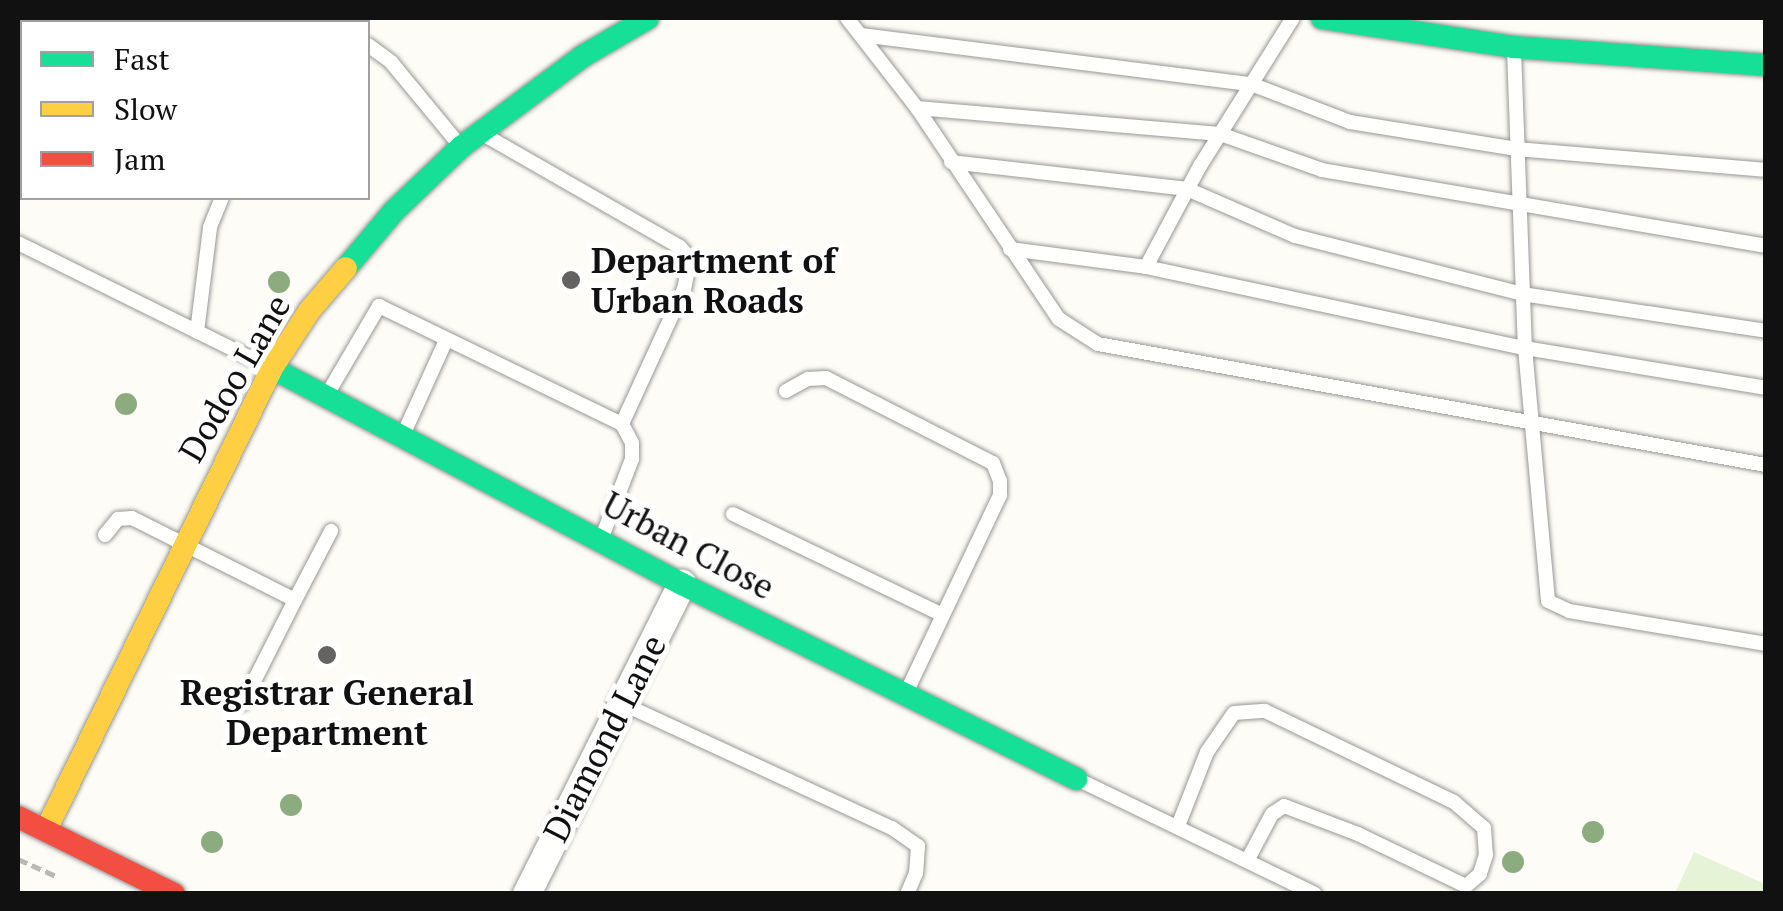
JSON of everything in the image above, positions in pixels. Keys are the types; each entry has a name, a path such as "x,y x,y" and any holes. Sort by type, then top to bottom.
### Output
{"street":[{"name":"Dodoo Lane","path":"46,830 182,545 272,368 347,264 470,140 583,56 648,18"},
{"path":"1322,18 1514,46 1766,65"},
{"name":"Urban Close","path":"272,368 602,538 682,584 1076,779"},
{"name":"Diamond Lane","path":"527,894 682,584"},
{"path":"18,817 174,894"}],"lane":[{"path":"847,18 917,108 1059,318 1098,344 1766,465"},
{"path":"1146,267 1220,134 1293,18"},
{"path":"861,35 1252,84 1350,122 1517,149 1766,170"},
{"path":"370,46 392,62 470,140 680,247 690,259 684,289 622,424"},
{"path":"1514,46 1525,348 1548,601 1569,611 1766,644"},
{"path":"917,108 1220,134 1322,170 1520,207 1766,246"},
{"path":"952,162 1188,189 1295,236 1522,294 1766,330"},
{"path":"197,332 210,227 221,200"},
{"path":"18,243 272,368"},
{"path":"1010,249 1146,267 1525,348 1766,388"},
{"path":"326,397 379,306 622,424 632,443 632,459 602,538"},
{"path":"402,436 446,340"},
{"path":"786,391 808,379 826,378 993,464 1000,495 906,694"},
{"path":"732,514 941,614"},
{"path":"106,535 118,519 132,518 295,600"},
{"path":"244,704 332,532"},
{"path":"620,702 892,828 918,846 916,873 906,894"},
{"path":"1178,826 1206,752 1234,713 1265,710 1454,802 1484,828 1486,855 1480,874 1466,886 1358,834 1284,806 1272,814 1247,861"},
{"path":"1076,779 1316,894"}],"green space":[{"path":"1694,852 1765,884 1765,893 1675,893"}],"traffic: fast":[{"path":"346,268 394,211 461,147 583,56 648,18"},
{"path":"1322,18 1514,47 1766,65"},
{"path":"272,368 682,584 1076,779"}],"traffic: slow":[{"path":"46,830 272,368 310,310 346,268"}],"traffic: jam":[{"path":"18,817 174,894"}],"place":[{"name":"Department of Urban Roads","path":"571,280"},
{"name":"Registrar General Department","path":"327,655"}]}
